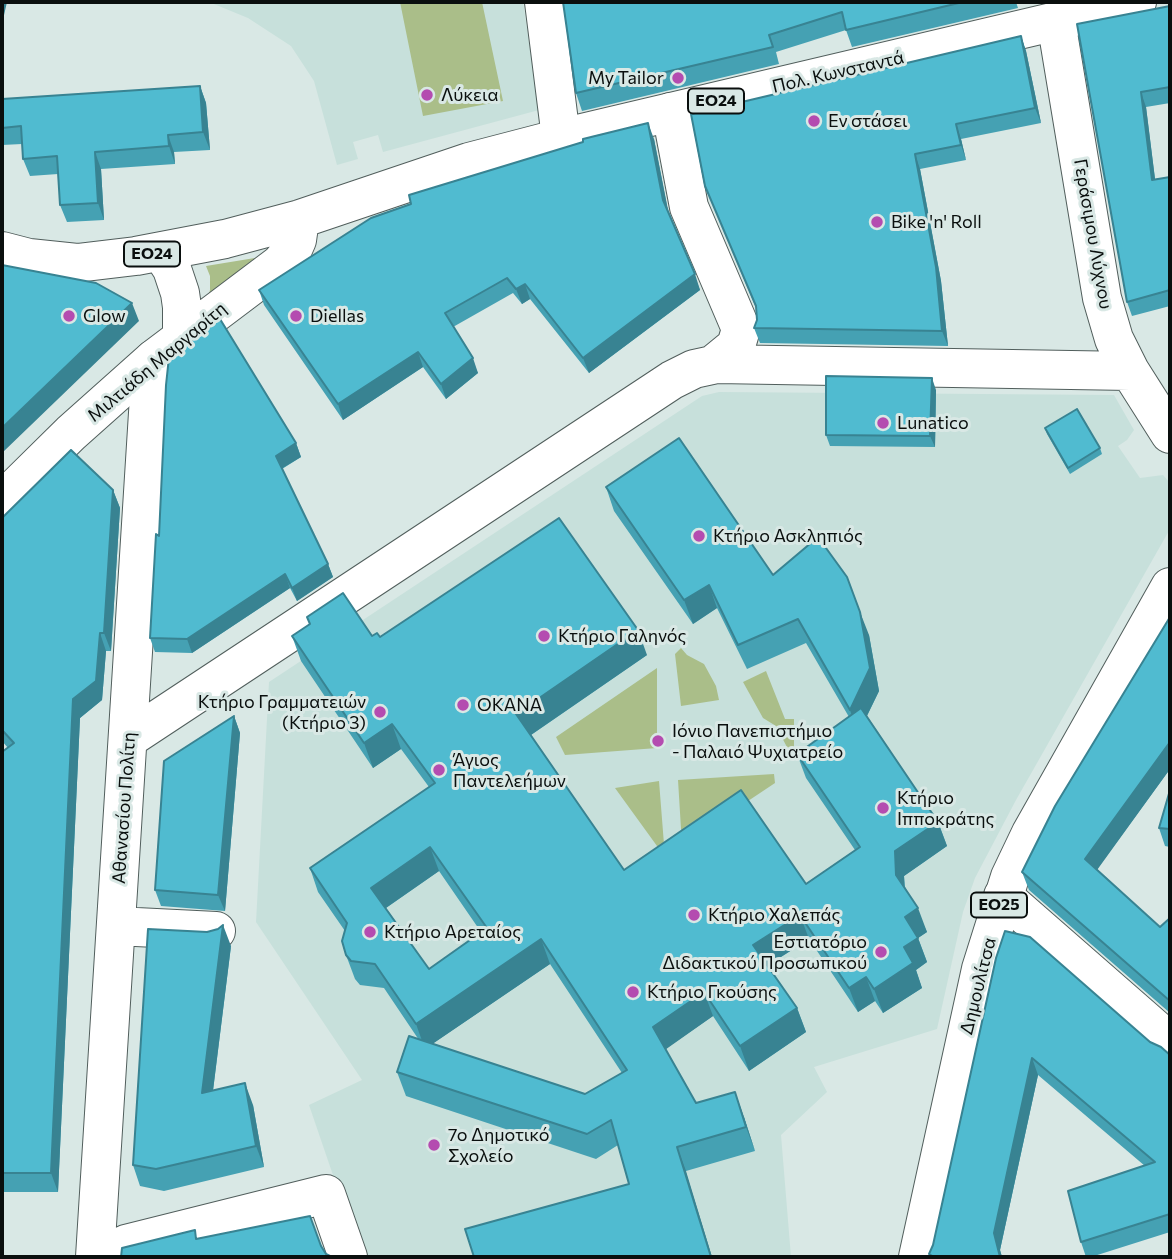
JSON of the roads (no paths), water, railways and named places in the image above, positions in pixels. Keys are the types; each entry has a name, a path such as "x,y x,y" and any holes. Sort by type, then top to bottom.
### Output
{"street":[{"path":"544,2 561,138"},
{"name":"Πολ. Κωνσταντά","path":"300,219 470,162 561,138 1056,21 1097,6 1137,2"},
{"name":"Γεράσιμου Λύχνου","path":"1056,21 1102,298 1114,340 1130,371 1170,434"},
{"path":"671,112 689,207 741,329 736,346 714,364"},
{"name":"ΕΟ24","path":"2,251 29,258 78,263 161,252 225,239 300,219"},
{"name":"Μιλτιάδη Μαργαρίτη","path":"2,501 80,426 168,348 281,264 297,240 300,219"},
{"name":"Αθανασίου Πολίτη","path":"96,1257 149,397 183,307 172,269 161,252"},
{"path":"128,739 673,380 694,369 714,364 1130,371"},
{"name":"Δημουλίτσα","path":"918,1257 981,969 1003,896 1031,833 1170,587"},
{"path":"1003,896 1170,1042"},
{"path":"116,926 216,931"},
{"path":"96,1257 126,1244 326,1194 348,1257"}],"place":[{"name":"My Tailor","path":"678,78"},
{"name":"Λύκεια","path":"427,95"},
{"name":"Εν στάσει","path":"814,121"},
{"name":"Bike 'n' Roll","path":"877,222"},
{"name":"Glow","path":"69,316"},
{"name":"Diellas","path":"296,316"},
{"name":"Lunatico","path":"883,423"},
{"name":"Κτήριο Ασκληπιός","path":"699,536"},
{"name":"Κτήριο Γαληνός","path":"544,636"},
{"name":"ΟΚΑΝΑ","path":"463,705"},
{"name":"Κτήριο Γραμματειών (Κτήριο 3)","path":"380,712"},
{"name":"Ιόνιο Πανεπιστήμιο - Παλαιό Ψυχιατρείο","path":"658,741"},
{"name":"Άγιος Παντελεήμων","path":"439,770"},
{"name":"Κτήριο Ιπποκράτης","path":"883,808"},
{"name":"Κτήριο Χαλεπάς","path":"694,915"},
{"name":"Κτήριο Αρεταίος","path":"370,932"},
{"name":"Εστιατόριο Διδακτικού Προσωπικού","path":"881,952"},
{"name":"Κτήριο Γκούσης","path":"633,992"},
{"name":"7ο Δημοτικό Σχολείο","path":"434,1145"}]}
